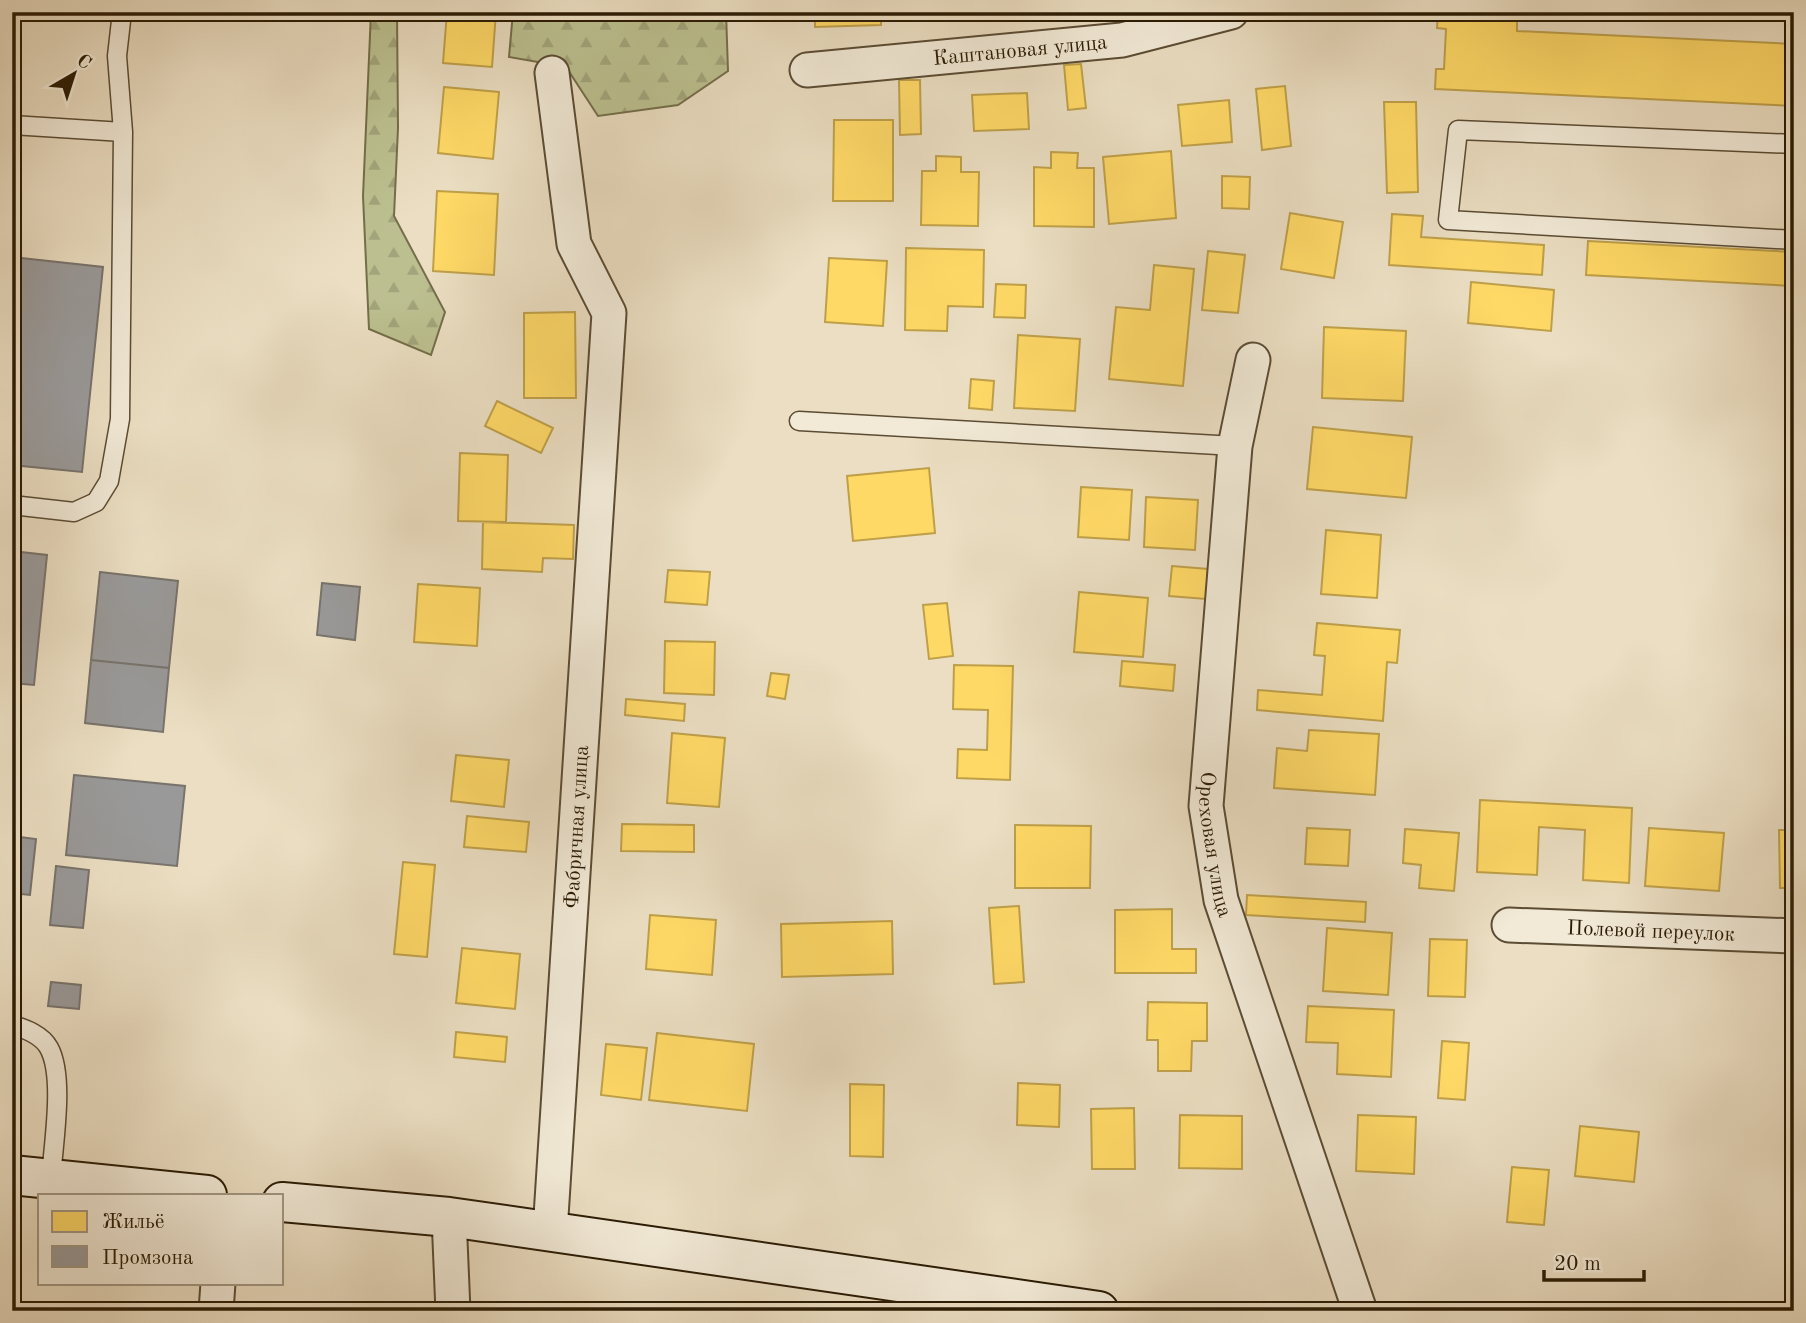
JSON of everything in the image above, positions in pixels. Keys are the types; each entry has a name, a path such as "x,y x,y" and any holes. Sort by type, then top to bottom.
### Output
{"main road":[{"path":"12,1175 197,1194"},
{"path":"284,1202 449,1217 1099,1311"}],"street":[{"name":"Каштановая улица","path":"807,70 1122,40 1231,12"},
{"name":"Фабричная улица","path":"550,1232 599,423 609,313 573,244 552,73"},
{"name":"Ореховая улица","path":"1253,360 1235,446 1206,806 1221,900 1360,1311"},
{"name":"Полевой переулок","path":"1509,925 1794,936"},
{"path":"449,1217 453,1311"},
{"path":"216,1311 218,1284"}],"lane":[{"path":"12,505 74,512 96,502 109,481 120,419 123,132 117,57 122,12"},
{"path":"12,125 123,132"},
{"path":"1794,144 1458,130 1448,220 1794,240"},
{"path":"799,421 1235,446"},
{"path":"12,1025 29,1030 48,1045 57,1067 51,1180"}],"green space":[{"path":"371,12 397,12 398,128 394,216 445,312 431,355 369,329 363,196"},
{"path":"513,12 726,12 728,71 678,105 598,116 566,67 509,57"}],"building: Жильё":[{"path":"447,12 496,12 492,67 443,63"},
{"path":"815,12 881,12 881,25 815,27"},
{"path":"1438,12 1517,13 1517,31 1794,44 1794,106 1435,89 1436,69 1444,69 1446,29 1437,28"},
{"path":"1081,64 1086,108 1068,110 1064,65"},
{"path":"899,80 920,80 921,134 900,135"},
{"path":"1285,86 1291,146 1262,150 1256,89"},
{"path":"444,87 499,92 493,159 438,153"},
{"path":"1027,93 1029,129 974,131 972,95"},
{"path":"1229,100 1232,142 1182,146 1178,105"},
{"path":"1384,102 1416,102 1418,192 1387,193"},
{"path":"834,120 893,120 893,201 833,201"},
{"path":"1171,151 1176,218 1109,224 1103,157"},
{"path":"1051,152 1078,153 1077,168 1094,168 1094,227 1034,226 1034,167 1051,168"},
{"path":"936,156 961,157 961,172 979,172 978,226 921,225 922,171 936,171"},
{"path":"1222,176 1250,177 1249,209 1222,208"},
{"path":"437,191 498,194 494,275 433,271"},
{"path":"1290,213 1343,222 1334,278 1281,269"},
{"path":"1392,214 1423,216 1421,237 1544,245 1542,275 1389,265"},
{"path":"1588,241 1794,252 1794,286 1586,275"},
{"path":"906,248 984,250 983,307 948,306 947,331 905,330"},
{"path":"1208,251 1245,255 1238,313 1202,310"},
{"path":"829,258 887,261 883,326 825,322"},
{"path":"1154,265 1194,269 1183,386 1109,379 1116,307 1150,310"},
{"path":"1471,282 1554,290 1551,331 1468,323"},
{"path":"996,284 1026,285 1025,318 994,317"},
{"path":"575,312 576,398 524,398 524,313"},
{"path":"1324,327 1406,331 1403,401 1322,398"},
{"path":"1018,335 1080,339 1075,411 1014,408"},
{"path":"971,379 994,381 992,410 969,408"},
{"path":"497,401 553,428 541,453 485,426"},
{"path":"1313,427 1412,437 1406,498 1307,489"},
{"path":"460,453 508,455 506,522 458,521"},
{"path":"929,468 935,533 853,541 847,476"},
{"path":"1081,487 1132,490 1129,540 1078,537"},
{"path":"1146,497 1198,500 1195,550 1144,547"},
{"path":"483,522 574,525 573,559 543,558 542,572 482,569"},
{"path":"1326,530 1381,535 1377,598 1321,594"},
{"path":"1172,566 1208,569 1206,599 1169,596"},
{"path":"668,570 710,572 707,605 665,602"},
{"path":"418,584 480,588 477,646 414,642"},
{"path":"1079,592 1148,598 1143,657 1074,652"},
{"path":"947,603 953,656 929,659 923,605"},
{"path":"1317,623 1400,630 1397,663 1387,662 1383,721 1257,710 1258,690 1322,695 1325,656 1314,655"},
{"path":"665,641 715,642 714,695 664,693"},
{"path":"1122,661 1175,665 1173,691 1120,686"},
{"path":"954,665 1013,666 1010,780 957,778 958,749 987,750 988,710 953,709"},
{"path":"771,673 789,675 785,699 767,696"},
{"path":"626,699 685,704 684,721 625,715"},
{"path":"1309,730 1379,734 1375,795 1274,788 1277,748 1307,751"},
{"path":"672,733 725,738 719,807 667,803"},
{"path":"456,755 509,760 504,807 451,801"},
{"path":"1480,800 1632,808 1629,883 1583,880 1585,830 1539,827 1537,875 1477,872"},
{"path":"467,816 529,822 526,852 464,847"},
{"path":"622,824 694,825 694,852 621,851"},
{"path":"1015,825 1091,826 1090,888 1015,888"},
{"path":"1307,828 1350,830 1348,866 1305,864"},
{"path":"1649,828 1724,833 1719,891 1645,886"},
{"path":"1405,829 1459,833 1454,891 1419,888 1421,865 1403,863"},
{"path":"1779,830 1794,830 1794,888 1780,888"},
{"path":"403,862 435,865 427,957 394,954"},
{"path":"1247,895 1366,902 1365,922 1246,915"},
{"path":"1019,906 1024,982 994,984 989,908"},
{"path":"1172,909 1172,949 1196,949 1196,973 1115,973 1115,910"},
{"path":"650,915 716,920 712,975 646,969"},
{"path":"892,921 893,974 782,977 781,924"},
{"path":"1327,928 1392,933 1388,995 1323,991"},
{"path":"1430,939 1467,940 1465,997 1428,996"},
{"path":"462,948 520,954 515,1009 456,1003"},
{"path":"1148,1002 1207,1003 1207,1041 1192,1041 1191,1071 1158,1071 1158,1040 1147,1040"},
{"path":"1308,1006 1394,1010 1391,1077 1337,1074 1338,1043 1306,1042"},
{"path":"456,1032 507,1037 505,1062 454,1057"},
{"path":"657,1033 754,1044 747,1111 649,1100"},
{"path":"1442,1041 1469,1043 1465,1100 1438,1098"},
{"path":"606,1044 647,1048 641,1100 601,1095"},
{"path":"1018,1083 1060,1085 1059,1127 1017,1125"},
{"path":"850,1084 884,1085 883,1157 850,1156"},
{"path":"1134,1108 1135,1169 1092,1169 1091,1109"},
{"path":"1180,1115 1242,1116 1242,1169 1179,1168"},
{"path":"1358,1115 1416,1117 1414,1174 1356,1171"},
{"path":"1580,1126 1639,1132 1634,1182 1575,1176"},
{"path":"1512,1167 1549,1170 1544,1225 1507,1222"}],"building: Промзона":[{"path":"233,12 267,12 266,21 232,17"},
{"path":"12,257 103,267 82,472 12,465"},
{"path":"12,551 47,555 34,685 12,683"},
{"path":"100,572 178,581 169,668 91,660"},
{"path":"322,583 360,587 355,640 317,635"},
{"path":"91,660 169,668 163,732 85,723"},
{"path":"74,775 185,786 177,866 66,855"},
{"path":"12,836 36,839 30,895 12,893"},
{"path":"56,866 89,870 83,928 50,925"},
{"path":"51,982 81,985 79,1009 48,1006"}]}
